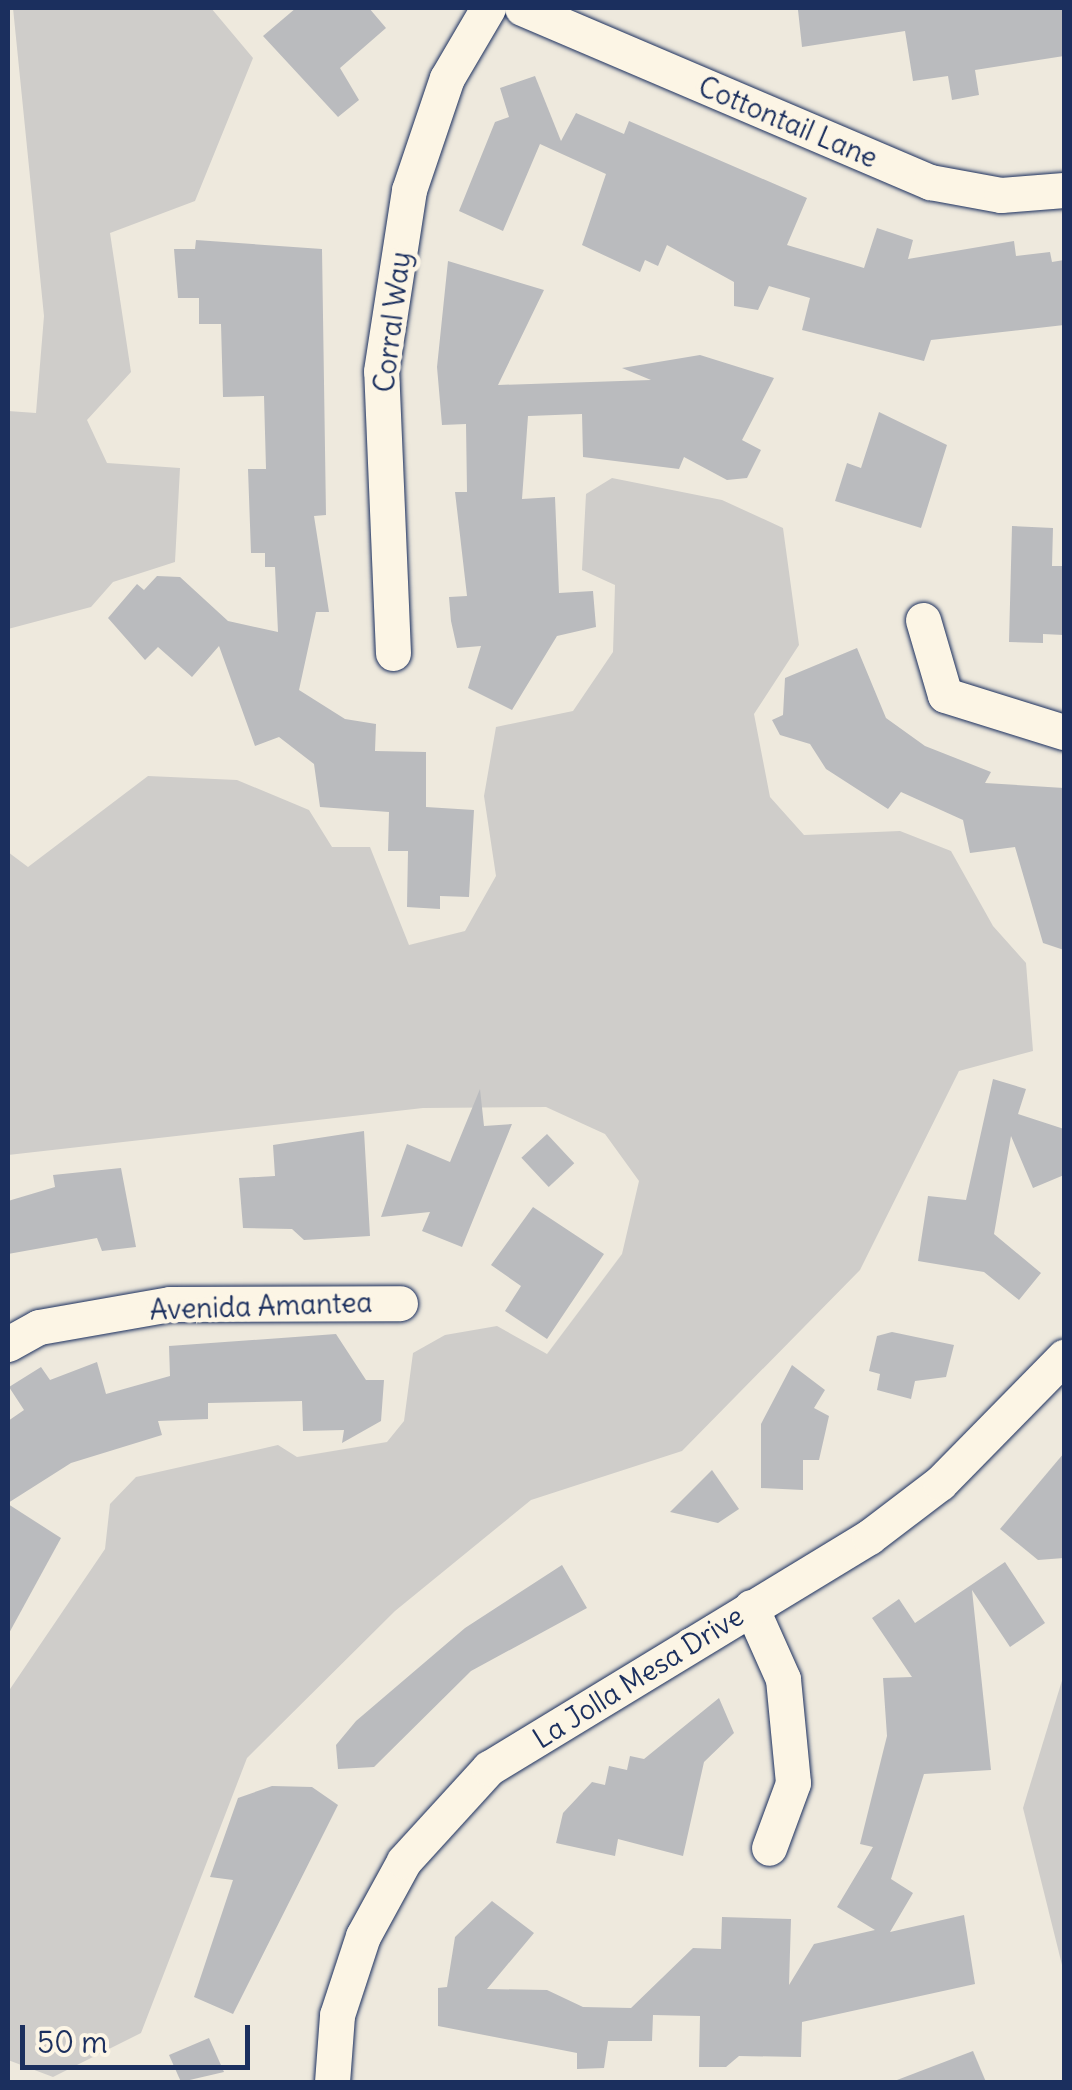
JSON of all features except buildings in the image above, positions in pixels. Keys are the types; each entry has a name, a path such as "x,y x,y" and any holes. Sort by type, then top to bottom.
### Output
{"street":[{"name":"Corral Way","path":"393,653 381,371 409,190 447,78 488,8"},
{"name":"Cottontail Lane","path":"522,8 930,182 1001,195 1064,190"},
{"path":"923,620 945,694 1064,732"},
{"name":"Avenida Amantea","path":"8,1344 40,1326 170,1304 400,1303"},
{"name":"La Jolla Mesa Drive","path":"332,2082 337,2014 363,1936 404,1862 489,1768 751,1607 940,1483 1064,1356"},
{"path":"751,1607 783,1679 793,1783 770,1848"}],"shaded area":[{"path":"13,8 211,8 253,58 195,201 110,233 131,372 87,420 107,463 180,468 175,562 113,582 91,607 8,629 8,411 36,413 44,316"},
{"path":"612,478 722,500 783,528 799,645 754,714 770,797 804,835 900,831 951,851 993,926 1026,963 1033,1051 959,1071 860,1270 682,1451 531,1500 395,1611 247,1758 141,2033 53,2077 8,2060 8,1692 105,1549 110,1504 136,1477 278,1445 297,1457 387,1442 404,1421 413,1353 445,1335 497,1326 547,1354 622,1254 639,1181 605,1134 546,1107 423,1108 8,1155 8,852 28,867 148,776 237,780 309,810 332,847 370,847 409,945 465,931 496,876 484,796 496,727 573,711 613,652 615,585 582,570 586,494"},
{"path":"1064,1674 1064,1973 1023,1808"}]}
